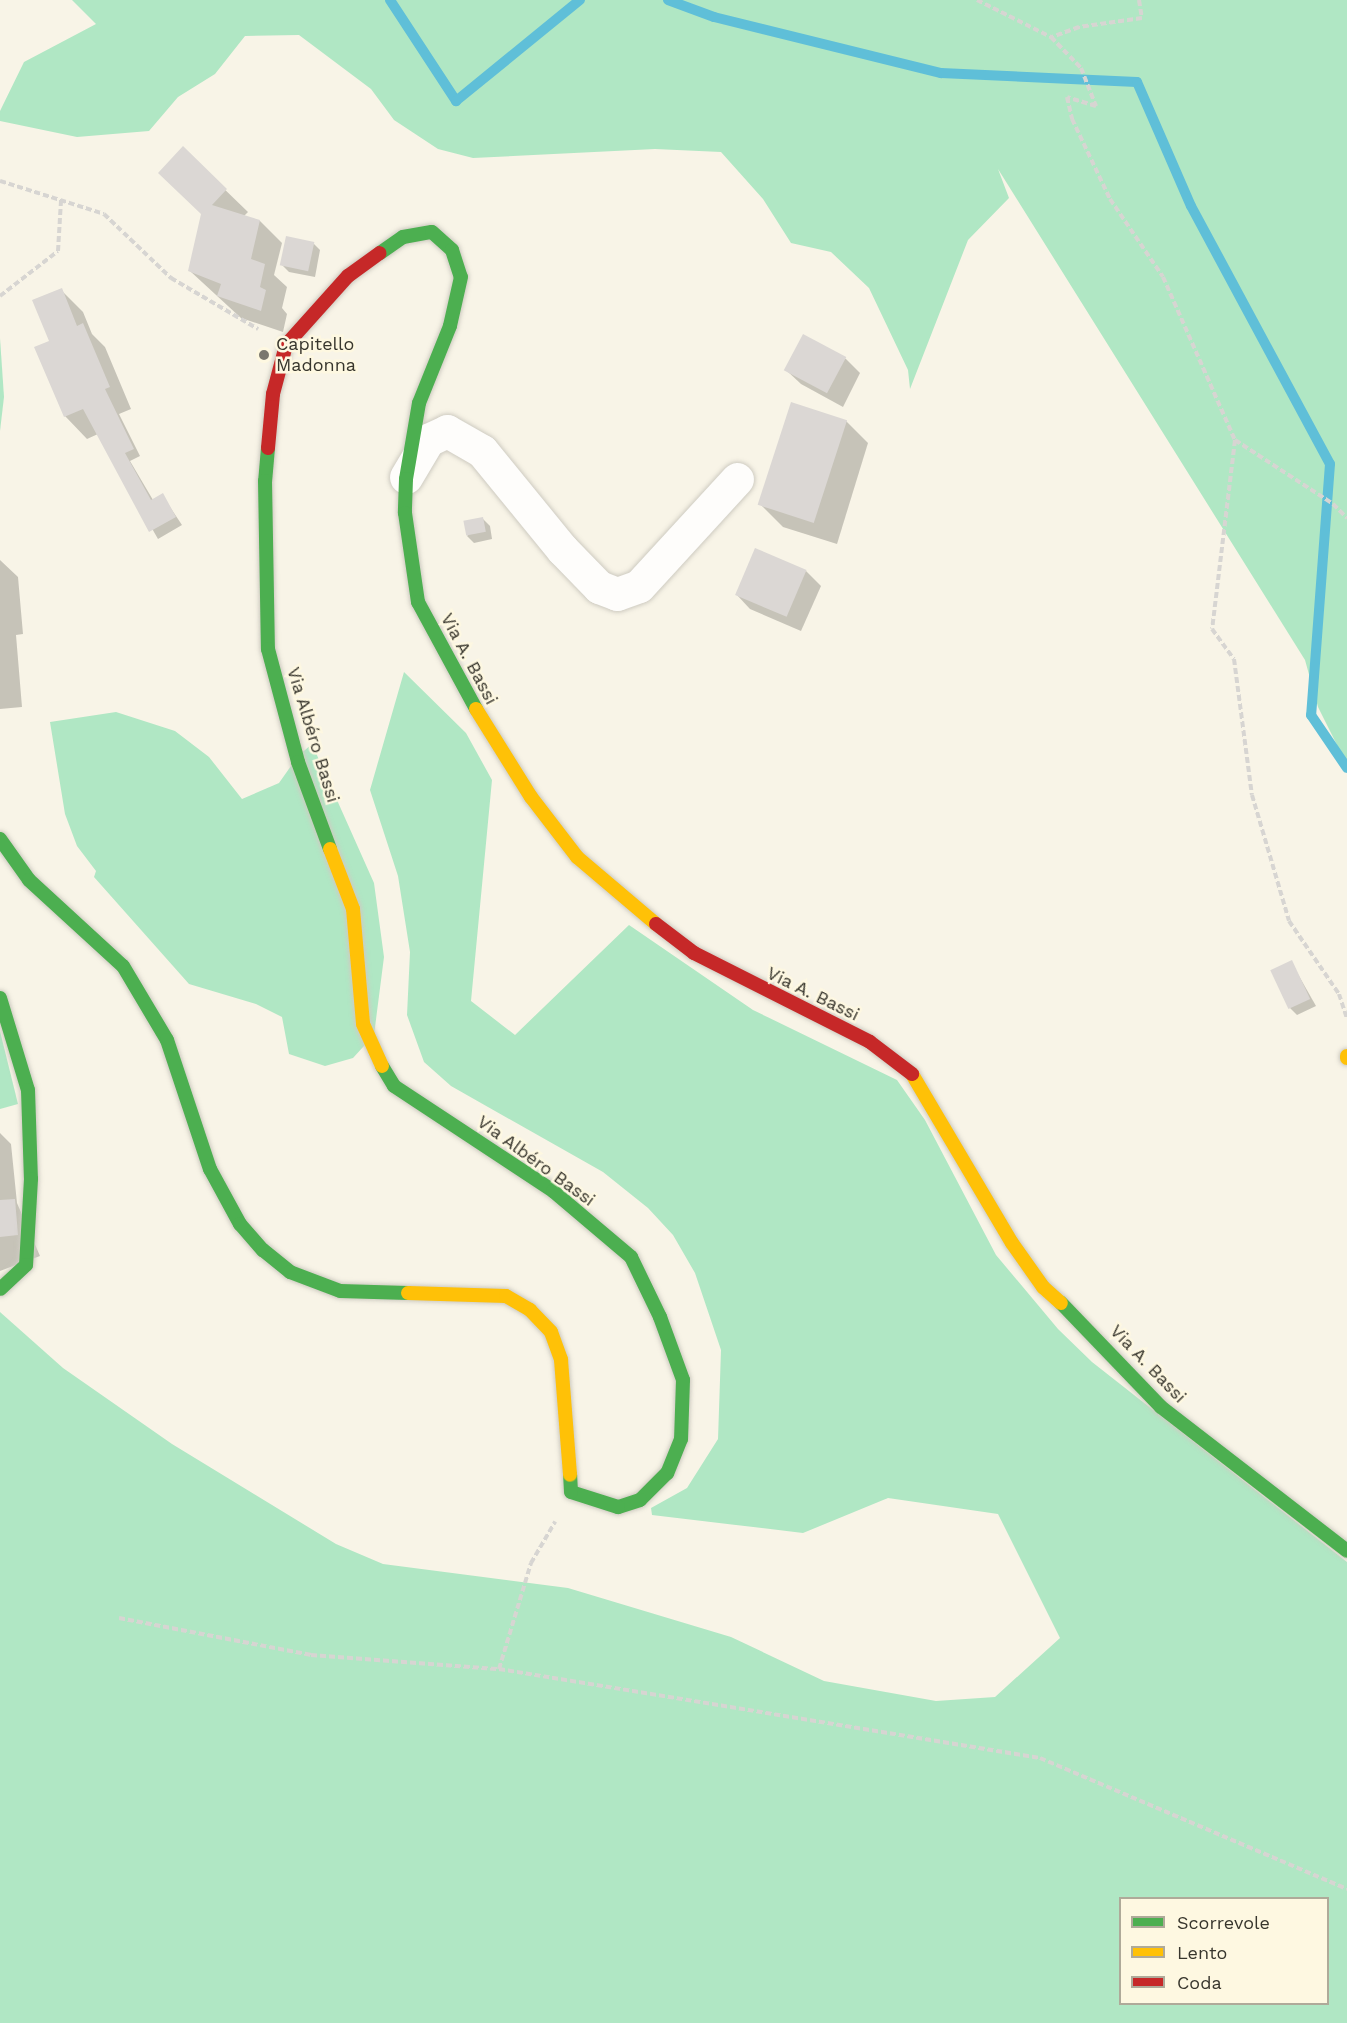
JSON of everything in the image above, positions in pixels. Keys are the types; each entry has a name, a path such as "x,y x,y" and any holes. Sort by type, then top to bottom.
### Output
{"street":[{"name":"Via Albéro Bassi","path":"419,403 450,326 461,276 452,250 432,232 403,237 348,276 286,345 273,394 265,481 268,649 298,762 353,909 363,1024 394,1086 554,1191 631,1257 660,1317 683,1380 681,1439 667,1473 640,1500 618,1507 571,1492"},
{"name":"Via A. Bassi","path":"419,403 406,479 405,513 418,602 491,738 577,857 626,901 694,953 870,1042 910,1072 946,1126 1012,1243 1043,1287 1081,1321 1161,1407 1347,1551"},
{"path":"406,479 428,440 447,431 482,452 562,549 599,587 617,594 639,586 737,479"},
{"path":"0,839 29,880 123,966 166,1040 210,1169 240,1224 262,1250 291,1272 340,1291 507,1296 530,1310 551,1332 561,1360 567,1407 566,1455 571,1492"},
{"path":"0,998 28,1090 31,1179 26,1265 0,1289"}],"path":[{"path":"977,0 1051,37 1081,68 1096,106 1067,97 1072,119 1110,199 1163,277 1235,441 1212,629 1234,658 1252,795 1289,921 1334,986 1347,1019"},
{"path":"1051,37 1079,27 1142,18 1139,0"},
{"path":"0,181 104,214 171,278 286,345"},
{"path":"0,296 58,250 61,200"},
{"path":"1235,441 1333,504 1347,518"},
{"path":"499,1669 531,1563 571,1492"},
{"path":"119,1618 311,1655 499,1669 1040,1758 1347,1889"}],"green space":[{"path":"72,0 1347,0 1347,765 1318,707 1305,660 998,169 1009,198 968,240 910,389 908,370 869,288 831,252 791,243 763,199 721,152 655,149 473,158 438,149 394,120 371,89 299,35 245,36 215,74 178,97 149,131 77,137 0,121 0,111 24,62 96,24"},
{"path":"0,338 4,397 0,431"},
{"path":"404,672 466,733 492,780 471,1001 515,1035 629,925 753,1010 897,1080 925,1120 996,1255 1058,1329 1092,1362 1347,1562 1347,2023 0,2023 0,1312 63,1368 172,1444 336,1544 383,1564 568,1588 731,1637 824,1681 936,1701 995,1697 1060,1638 998,1514 888,1498 803,1533 652,1515 651,1508 687,1488 718,1439 721,1350 695,1273 673,1235 648,1208 603,1172 451,1086 424,1062 407,1015 410,952 398,876 370,790"},
{"path":"116,712 175,731 209,757 242,799 279,783 298,756 312,744 374,883 384,957 374,1035 353,1058 325,1066 289,1054 282,1017 256,1004 189,984 94,877 96,871 77,846 65,814 50,722"},
{"path":"0,1031 18,1104 0,1109"}],"building":[{"path":"183,146 227,189 212,205 260,220 251,259 265,264 260,287 266,290 261,311 217,296 221,284 188,271 201,214 158,173"},
{"path":"286,236 314,242 308,271 280,265"},
{"path":"62,288 77,326 83,323 110,387 105,389 134,449 125,453 151,500 163,493 176,517 149,532 83,409 64,417 34,347 49,341 32,300"},
{"path":"803,334 846,357 827,393 784,370"},
{"path":"791,402 847,420 814,523 758,505"},
{"path":"483,517 486,532 466,536 463,521"},
{"path":"755,548 807,570 787,617 735,595"},
{"path":"1292,960 1310,999 1288,1009 1270,970"},
{"path":"15,1199 18,1235 0,1237 0,1200"}],"waterway":[{"path":"390,0 456,101 580,0"},
{"path":"668,0 714,17 941,73 1137,82 1191,206 1330,464 1311,715 1347,768"}],"traffic: fast":[{"path":"380,253 403,237 432,232 452,250 461,277 450,326 419,403 406,479 405,513 418,602 476,709"},
{"path":"268,448 265,481 268,649 298,762 330,849"},
{"path":"0,839 29,880 123,966 167,1040 210,1169 240,1224 263,1250 290,1272 340,1291 408,1293"},
{"path":"0,998 28,1090 31,1179 26,1265 0,1289"},
{"path":"382,1066 394,1086 553,1191 631,1257 660,1317 683,1380 681,1439 667,1473 640,1500 618,1507 571,1492 570,1475"},
{"path":"1061,1303 1161,1407 1347,1551"}],"traffic: slow":[{"path":"476,709 531,797 577,857 656,924"},
{"path":"330,849 353,909 363,1024 382,1066"},
{"path":"912,1074 1012,1243 1043,1287 1061,1303"},
{"path":"408,1293 506,1296 530,1310 551,1332 561,1360 570,1475"}],"traffic: jam":[{"path":"268,448 273,394 286,345 348,276 380,253"},
{"path":"656,924 694,953 870,1042 912,1074"}],"place":[{"name":"Capitello Madonna","path":"264,355"}]}
